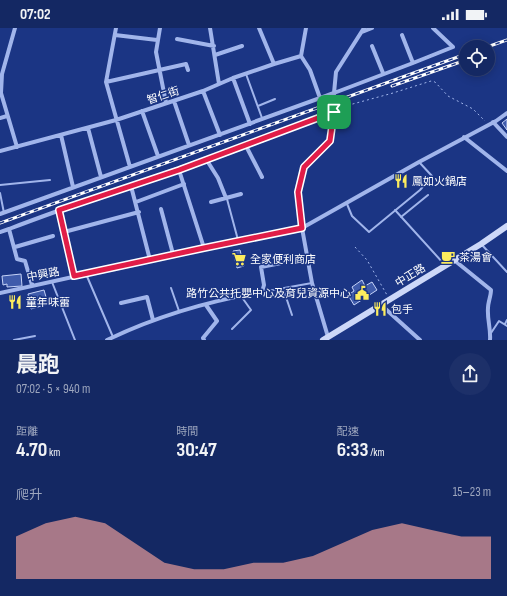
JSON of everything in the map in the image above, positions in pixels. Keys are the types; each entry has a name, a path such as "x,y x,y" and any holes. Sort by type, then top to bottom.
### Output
{"street":[{"path":"15,28 1,73 0,93 17,147"},
{"path":"116,28 106,82 130,167"},
{"path":"160,28 156,52 158,70 166,103"},
{"path":"210,28 219,84"},
{"path":"259,28 274,64"},
{"path":"306,28 301,56 310,70 320,98"},
{"path":"325,338 312,283 302,228 298,192 304,167 330,141 334,111 336,72 363,30 372,28"},
{"path":"2,213 158,156 263,120 383,73 413,63 453,46 434,28"},
{"path":"402,34 413,63"},
{"path":"115,35 157,40"},
{"path":"177,39 214,46"},
{"path":"215,55 242,46"},
{"path":"372,46 383,73"},
{"name":"智仁街","path":"0,151 116,120 203,91 233,78 301,56"},
{"path":"106,82 186,64 188,70"},
{"path":"233,78 250,124"},
{"path":"203,91 220,134"},
{"path":"174,101 189,145"},
{"path":"142,111 158,156"},
{"path":"0,232 59,210 179,170 334,111"},
{"name":"中興路","path":"0,293 172,254 302,228 507,113"},
{"path":"0,118 7,116"},
{"path":"490,123 507,137"},
{"path":"88,128 101,177"},
{"path":"61,135 73,188"},
{"path":"464,137 507,169"},
{"path":"245,144 262,177"},
{"path":"206,159 218,178 226,198"},
{"path":"179,170 204,248"},
{"path":"136,202 184,184"},
{"path":"131,186 139,212 150,260"},
{"path":"211,202 241,194"},
{"path":"161,209 172,254"},
{"path":"59,210 74,276"},
{"path":"64,232 139,212"},
{"name":"中正路","path":"325,338 481,244 507,226"},
{"path":"9,229 17,259 25,261 32,285"},
{"path":"15,247 53,236"},
{"path":"454,260 491,290 488,308 491,333 490,340"},
{"path":"107,340 153,320 241,296 262,292 264,285 261,267 280,263"},
{"path":"121,304 147,297 153,320"},
{"path":"380,304 420,340"},
{"path":"204,340 203,338 217,321 206,305"}],"lane":[{"path":"246,74 263,120"},
{"path":"258,106 275,99"},
{"path":"347,203 352,216 369,232 420,190 432,176 419,162"},
{"path":"0,185 50,180"},
{"path":"0,193 2,213"},
{"path":"401,217 428,195"},
{"path":"226,198 238,240"},
{"path":"395,210 445,265"},
{"path":"481,244 507,272"},
{"path":"86,274 113,337"},
{"path":"52,282 75,340"},
{"path":"262,292 312,283"},
{"path":"171,288 179,312"},
{"path":"283,288 292,315"},
{"path":"232,329 251,310 241,296"},
{"path":"491,333 499,321 506,325 507,320"},
{"path":"14,340 35,336"}],"path":[{"path":"334,111 431,81 435,82 448,96 473,109 490,123"},
{"path":"355,247 367,260 389,299"}],"building":[{"path":"507,119 507,130 502,123"},
{"name":"全家便利商店","path":"240,250 244,266 237,268 233,251"},
{"path":"21,274 22,286 7,287 7,284 3,285 2,276"},
{"name":"路竹公共托嬰中心及育兒資源中心","path":"362,280 365,286 372,282 377,290 354,305 348,295 354,291 352,287"},
{"path":"44,290 48,304 31,309 28,294"}],"railway":[{"path":"495,44 507,40"},
{"path":"0,223 459,57"},
{"path":"392,86 459,62"}],"place":[{"name":"鳳如火鍋店","path":"401,181"},
{"name":"茶湯會","path":"448,257"},
{"name":"全家便利商店","path":"239,259"},
{"name":"路竹公共托嬰中心及育兒資源中心","path":"362,293"},
{"name":"童年味蕾","path":"15,302"},
{"name":"包手","path":"380,309"}],"route":[{"path":"334,112 330,141 304,167 298,192 302,228 172,254 74,276 59,210 179,170 334,112"}]}
